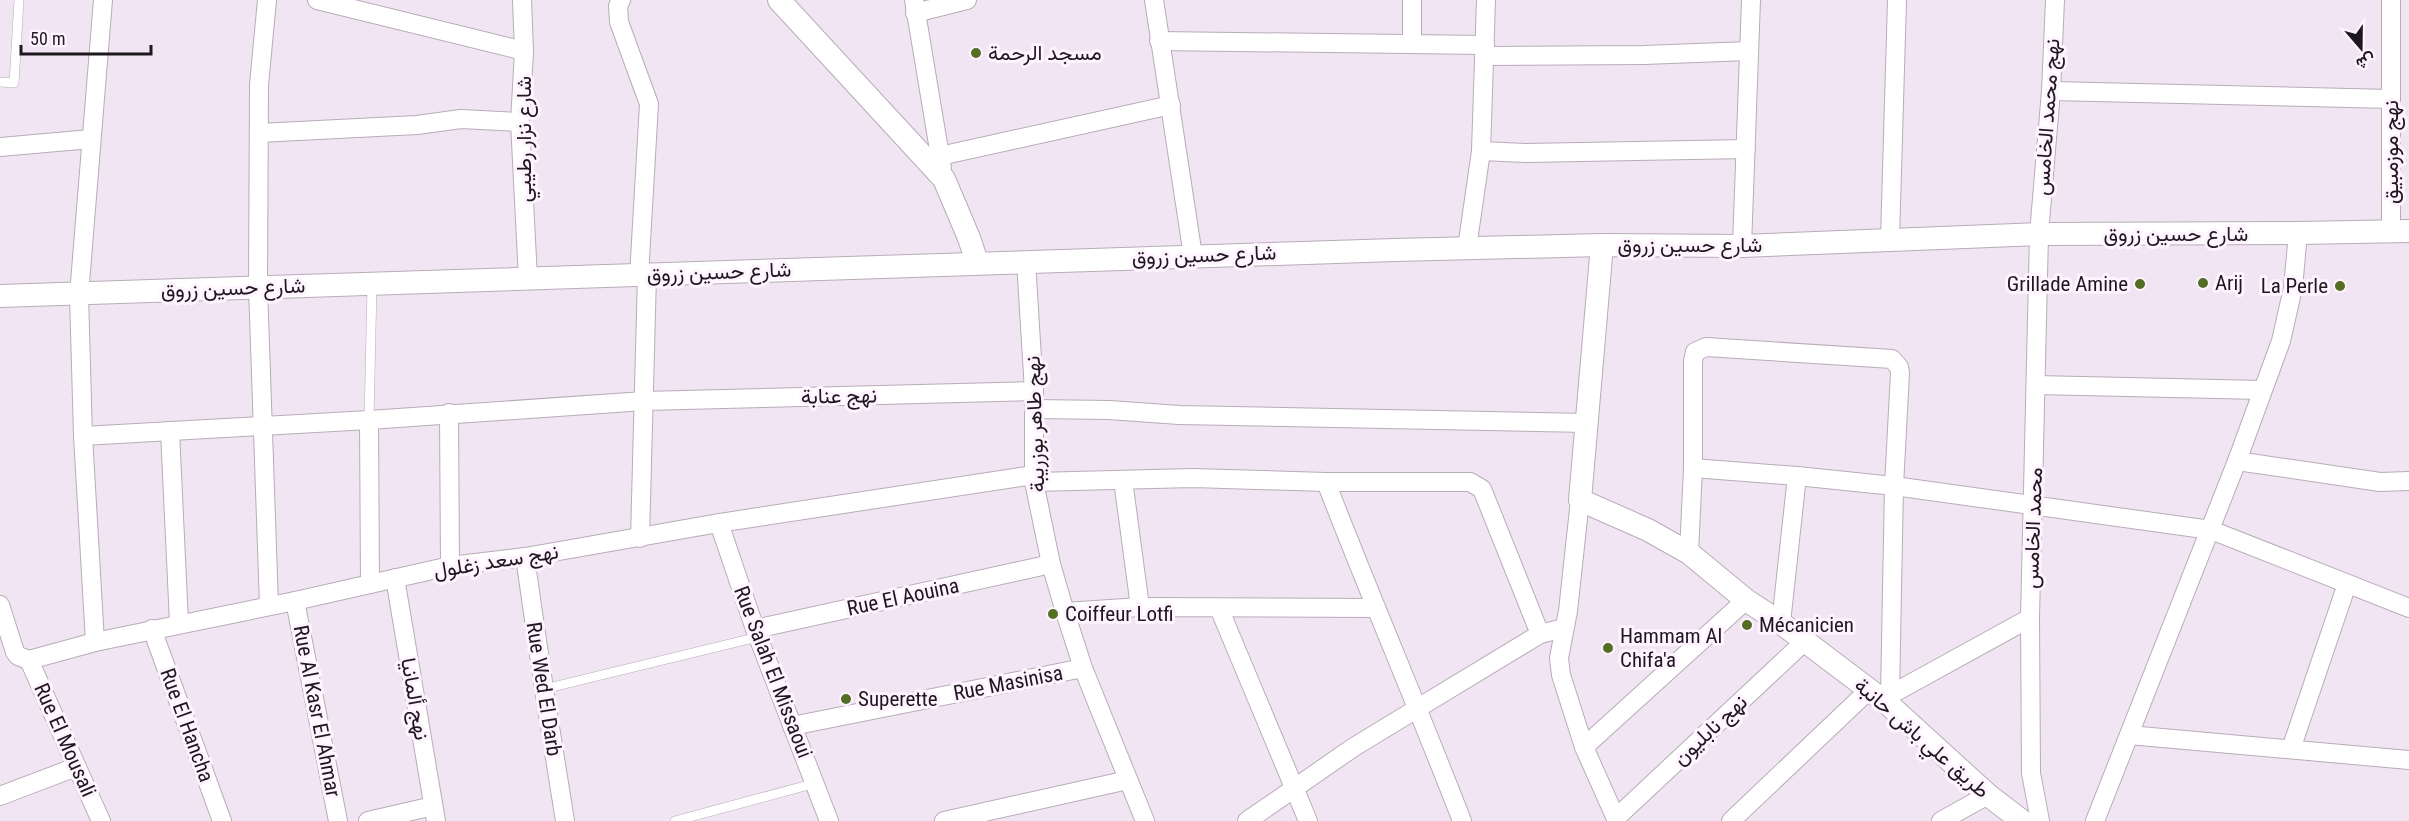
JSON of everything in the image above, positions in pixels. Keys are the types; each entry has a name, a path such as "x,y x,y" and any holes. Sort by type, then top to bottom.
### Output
{"street":[{"path":"95,642 83,436 79,295 103,0"},
{"path":"267,0 259,85 258,287 269,606"},
{"path":"317,0 524,51"},
{"name":"شارع نزار رطيبي","path":"522,0 524,51 520,122 528,279"},
{"path":"621,0 618,6 619,22 649,104 643,275 644,401 640,538"},
{"path":"779,0 944,179"},
{"path":"968,0 915,7 944,179 969,237 977,262"},
{"path":"1154,0 1193,256"},
{"path":"1412,0 1413,44"},
{"path":"1467,248 1481,150 1486,0"},
{"path":"1742,246 1751,0"},
{"path":"1890,239 1897,0"},
{"name":"نهج محمد الخامس","path":"2039,234 2051,91 2055,0"},
{"name":"نهج موزمبيق","path":"2391,0 2391,99 2400,231"},
{"path":"1159,40 1413,44 1485,50 1644,55 1749,51"},
{"path":"2051,91 2391,99"},
{"path":"940,156 1171,105"},
{"path":"259,133 417,125 461,119 520,122"},
{"path":"0,147 91,139"},
{"path":"1481,150 1526,153 1746,149"},
{"name":"شارع حسين زروق","path":"0,296 977,262 1467,248 1602,245 1742,246 2039,234 2298,234 2400,231"},
{"name":"محمد الخامس","path":"2039,234 2030,618 2031,772 2040,821"},
{"path":"2095,821 2211,530 2281,341 2293,288 2298,234"},
{"path":"1602,245 1580,500 1568,611 1559,658 1561,675 1584,747 1617,820"},
{"name":"نهج طاهر بوزريبة","path":"1026,261 1034,400 1033,479 1051,564 1083,669 1145,821"},
{"path":"1689,553 1693,468 1693,361 1695,352 1699,348 1892,359 1899,367 1900,373 1882,696"},
{"path":"2036,385 2262,390"},
{"name":"نهج عنابة","path":"83,436 261,424 369,420 644,401 1034,400 1108,410 1179,415 1587,423"},
{"path":"449,413 450,566"},
{"path":"369,420 370,584"},
{"path":"170,431 179,623"},
{"path":"2237,461 2380,482 2409,481"},
{"path":"1693,468 1894,486 2211,530 2409,608"},
{"path":"1781,623 1797,476"},
{"name":"نهج سعد زغلول","path":"29,660 152,629 295,601 450,566 525,557 719,523 1033,479 1464,481 1476,484 1482,489 1540,634"},
{"path":"1123,480 1140,607"},
{"path":"1326,482 1462,821"},
{"name":"طريق علي باش حانبة","path":"1580,500 1648,530 1689,553 1746,600 1882,696 1988,795 2022,821"},
{"name":"Rue Salah El Missaoui","path":"719,523 756,633 830,821"},
{"name":"Rue Wed El Darb","path":"525,557 543,689 565,821"},
{"name":"Rue El Aouina","path":"756,633 1051,564"},
{"name":"نهج ألمانيا","path":"395,578 435,814"},
{"path":"2291,749 2347,584"},
{"path":"1584,747 1746,600"},
{"name":"Rue Al Kasr El Ahmar","path":"295,601 339,821"},
{"path":"0,604 7,649 29,660"},
{"path":"1065,612 1140,607 1375,608"},
{"path":"1219,608 1308,821"},
{"path":"1731,821 1882,696 2030,618"},
{"path":"1247,821 1354,747 1418,708 1540,634 1564,628"},
{"name":"Rue El Hancha","path":"152,629 222,821"},
{"name":"نهج نابليون","path":"1617,820 1804,642"},
{"name":"Rue El Mousali","path":"29,660 101,821"},
{"name":"Rue Masinisa","path":"792,726 1083,669"},
{"path":"2129,735 2409,760"},
{"path":"0,796 76,767"},
{"path":"944,821 1128,780"},
{"path":"1941,821 1988,795"},
{"path":"368,821 435,814"}],"lane":[{"path":"0,82 14,83 19,0"},
{"path":"369,420 372,283"},
{"path":"543,689 756,633"},
{"path":"675,821 701,818 816,783"}],"place":[{"name":"مسجد الرحمة","path":"976,53"},
{"name":"Arij","path":"2203,283"},
{"name":"Grillade Amine","path":"2140,284"},
{"name":"La Perle","path":"2340,286"},
{"name":"Coiffeur Lotfi","path":"1053,614"},
{"name":"Mécanicien","path":"1747,625"},
{"name":"Hammam Al Chifa'a","path":"1608,648"},
{"name":"Superette","path":"846,699"}]}
